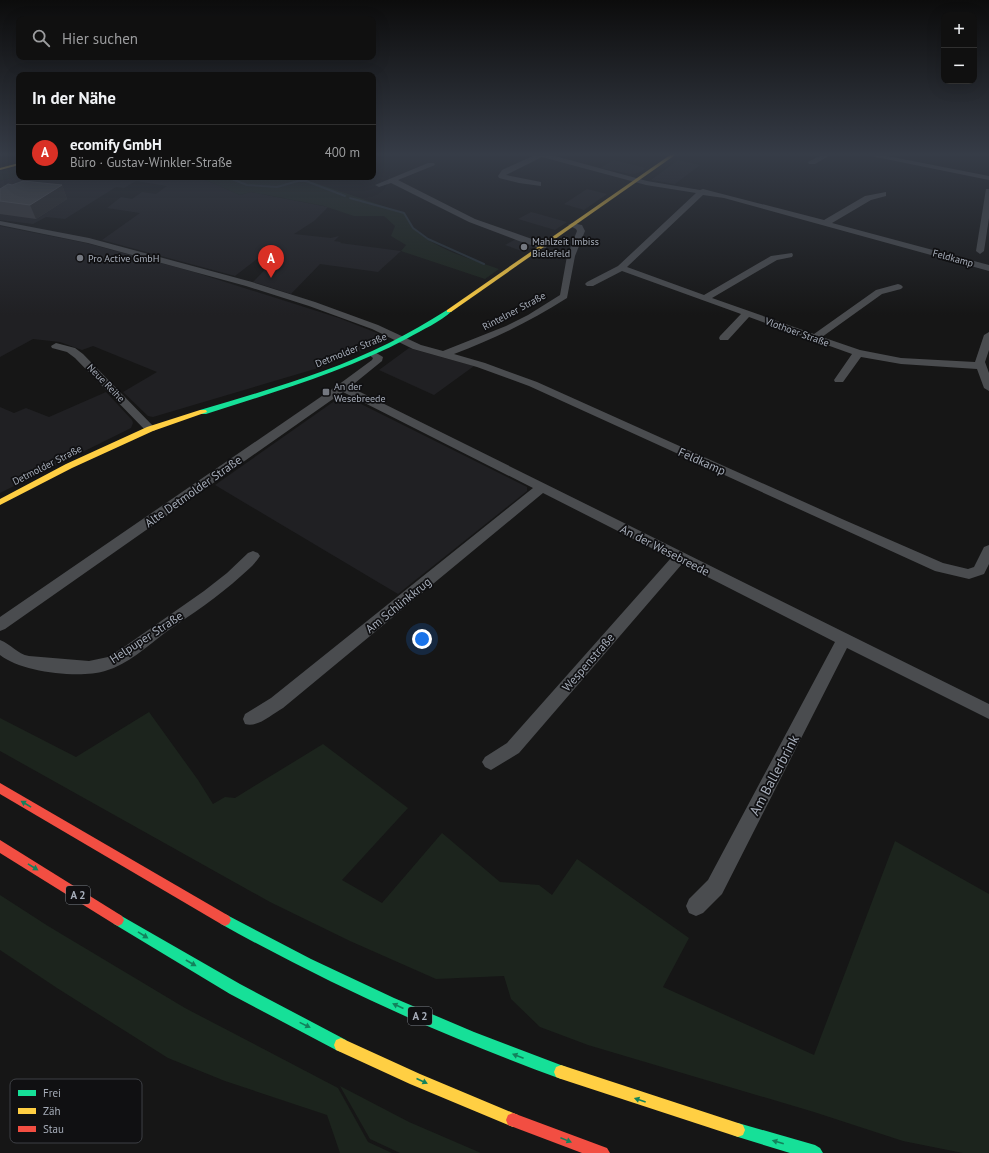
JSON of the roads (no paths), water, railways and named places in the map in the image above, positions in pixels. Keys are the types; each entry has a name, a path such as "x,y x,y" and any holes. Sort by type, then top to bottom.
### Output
{"main road":[{"name":"Detmolder Straße","path":"0,502 69,466 150,429 306,380 373,354 402,340 436,320 598,207"},
{"name":"A 2","path":"0,788 226,921 307,964 398,1007 495,1047 601,1087 663,1108 815,1153"},
{"name":"A 2","path":"0,846 157,944 279,1013 461,1099 602,1153"}],"street":[{"path":"448,207 477,222 543,246"},
{"path":"590,284 621,268 686,207"},
{"name":"Feldkamp","path":"766,207 989,268"},
{"path":"825,223 853,207"},
{"path":"983,247 987,207"},
{"name":"Feldkamp","path":"0,223 77,238 215,274 375,327 417,347 445,354 533,384 940,567 969,574 979,570 989,550"},
{"name":"Rintelner Straße","path":"445,354 509,328 564,296 571,256 581,231 579,227 572,225"},
{"path":"705,298 774,258 789,255"},
{"name":"Vlothoer Straße","path":"621,268 858,353 888,360 980,366"},
{"path":"814,338 879,292 898,288"},
{"path":"724,338 748,314"},
{"path":"989,335 980,366 989,388"},
{"name":"Neue Reihe","path":"56,346 71,350 79,356 150,429"},
{"path":"839,380 858,353"},
{"name":"Alte Detmolder Straße","path":"0,625 342,387 376,361 378,357 373,354"},
{"name":"An der Wesebreede","path":"342,387 989,712"},
{"name":"Am Schlinkkrug","path":"252,718 277,704 542,488"},
{"name":"Helpuper Straße","path":"0,646 11,655 24,661 75,667 95,667 113,662 191,608 243,567 253,556"},
{"name":"Wespenstraße","path":"491,762 513,748 680,557"},
{"name":"Am Ballerbrink","path":"696,906 715,887 844,639"}],"waterway":[{"path":"382,207 404,213 413,228 428,239 484,264"}],"place":[{"name":"Mahlzeit Imbiss Bielefeld","path":"524,247"},
{"name":"Pro Active GmbH","path":"80,258"},
{"name":"ecomify GmbH","path":"271,278"},
{"name":"An der Wesebreede","path":"326,392"}]}
